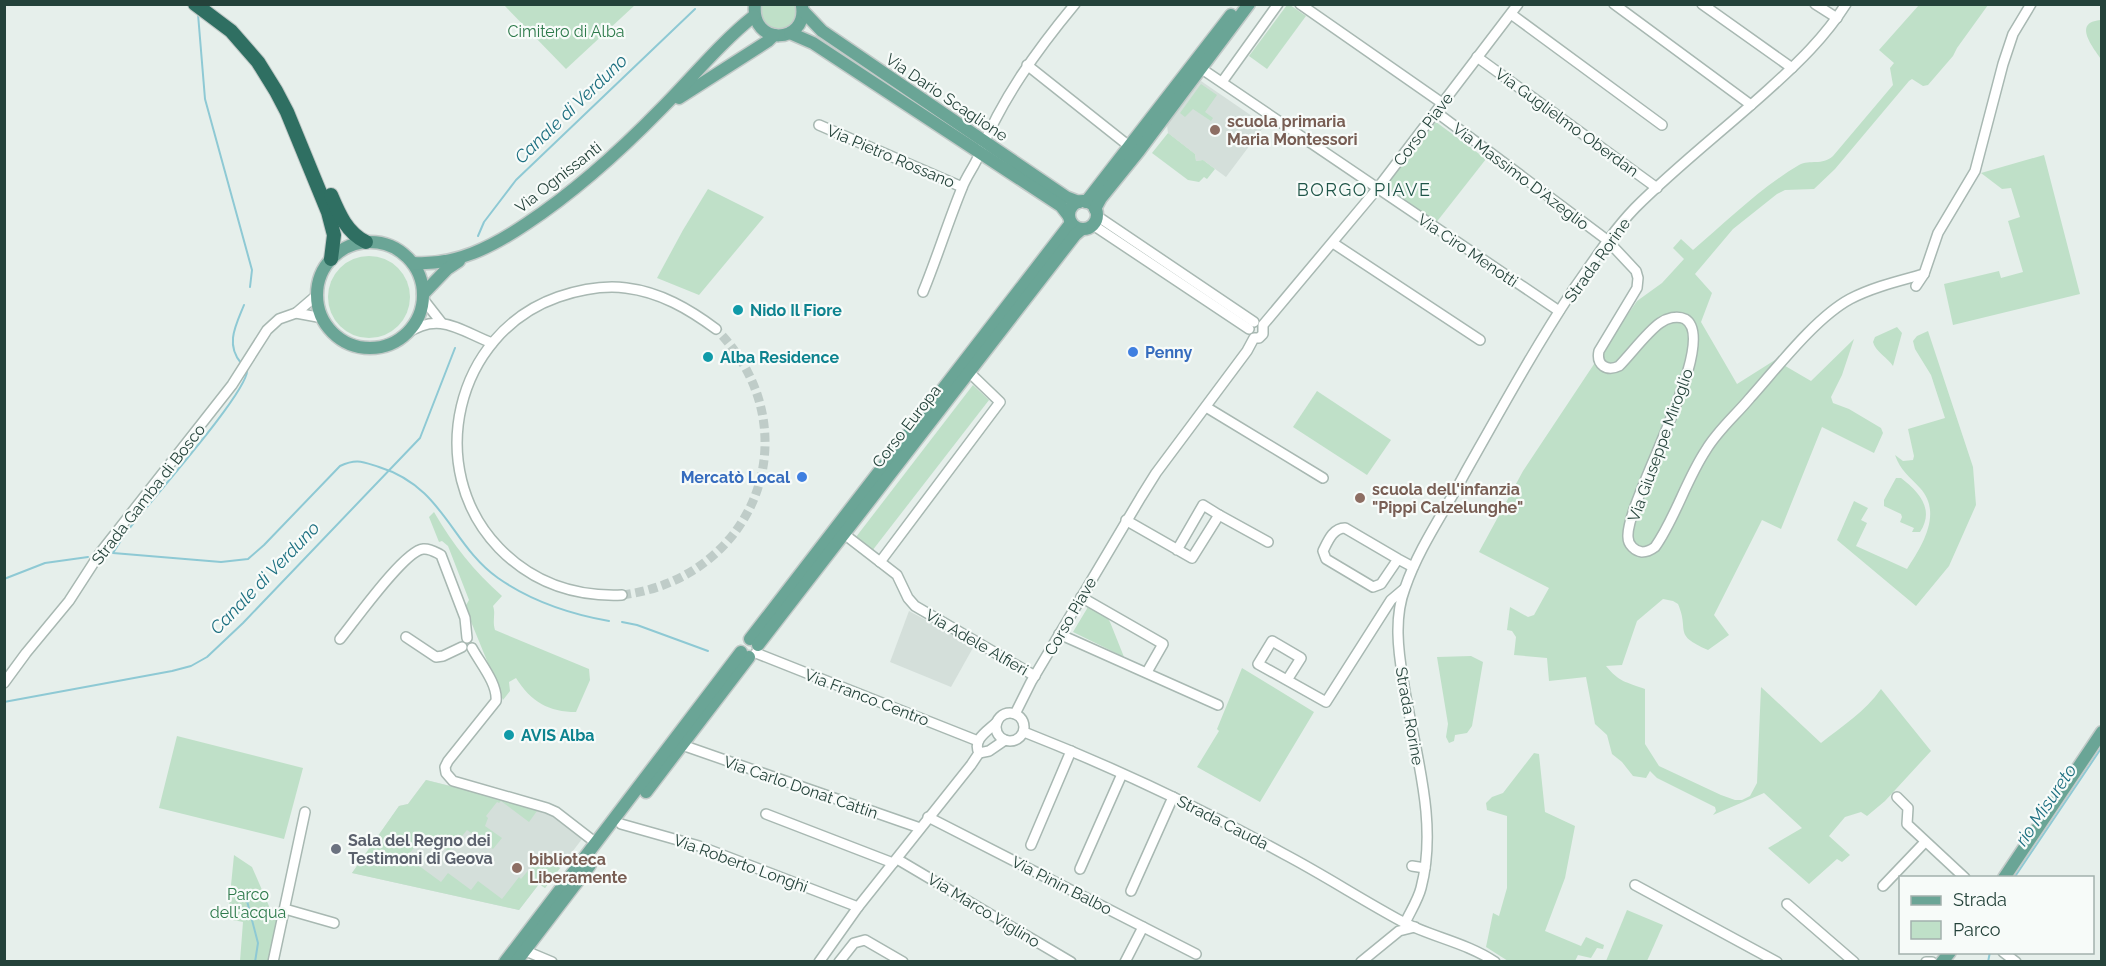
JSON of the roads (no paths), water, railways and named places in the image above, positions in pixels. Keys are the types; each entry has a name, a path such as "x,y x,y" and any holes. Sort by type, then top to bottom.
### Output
{"highway":[{"path":"195,4 231,31 258,62 276,91 287,112 328,212 334,235 331,259"},
{"path":"208,4 236,25 265,58 295,109 337,209 348,229 357,238 366,242"}],"main road":[{"name":"Corso Europa","path":"516,962 521,948 596,843 844,534 1074,235 1198,66 1239,4"},
{"name":"Corso Europa","path":"1089,214 1130,146 1249,4"},
{"path":"755,10 761,28 774,35 790,33 800,24 803,7"},
{"name":"Via Dario Scaglione","path":"803,7 822,31 1061,206 1070,219 1089,214"},
{"name":"Via Ognissanti","path":"413,263 442,263 467,255 513,233 549,208 592,174 660,110 755,10"},
{"name":"Via Dario Scaglione","path":"790,33 813,43 1066,197 1089,214"},
{"name":"Via Ognissanti","path":"660,110 774,35"},
{"name":"Corso Europa","path":"505,962 521,948 682,745 1070,219 1072,207 1089,214"},
{"path":"366,242 393,247 407,256 413,263 422,283 423,296 419,316 406,334 385,346 360,347 338,337 322,318 317,295 321,276 331,259 344,249 366,242"},
{"name":"Via Ognissanti","path":"423,296 447,269 467,255"},
{"path":"2005,876 2102,732"}],"street":[{"path":"923,292 962,187 982,147 1027,65 1075,4"},
{"path":"1222,82 1278,4"},
{"path":"1300,4 1443,102"},
{"name":"Corso Piave","path":"1015,714 1059,634 1156,473 1247,351 1254,338 1259,338 1263,334 1255,325 1333,243 1518,4"},
{"path":"1614,4 1751,105"},
{"path":"1702,4 1792,68"},
{"path":"1815,4 1837,18"},
{"name":"Strada Rorine","path":"1405,923 1420,892 1427,859 1427,820 1398,649 1399,616 1404,589 1417,556 1436,527 1502,406 1559,311 1607,240 1656,188 1792,68 1826,33 1845,4"},
{"path":"1916,286 1924,274 1938,233 1975,171 2013,34 2031,4"},
{"path":"1510,14 1662,125"},
{"name":"Via Guglielmo Oberdan","path":"1477,57 1656,188"},
{"path":"1027,65 1130,146"},
{"name":"Via Ciro Menotti","path":"1198,66 1559,311"},
{"name":"Via Massimo D'Azeglio","path":"1436,112 1607,240"},
{"name":"Via Pietro Rossano","path":"819,125 962,187"},
{"name":"Via Dario Scaglione","path":"1089,214 1255,325"},
{"name":"Via Giuseppe Miroglio","path":"1607,240 1632,267 1638,278 1634,295 1599,351 1598,360 1603,366 1611,369 1619,366 1658,324 1668,318 1674,317 1690,323 1694,334 1689,365 1677,404 1641,492 1628,534 1632,548 1641,552 1651,550 1658,543 1693,473 1720,430 1749,401 1789,353 1829,314 1850,299 1879,287 1924,274"},
{"path":"1333,243 1480,340"},
{"path":"622,595 591,595 563,588 532,575 504,554 491,540 462,488 457,428 463,398 475,370 492,343 524,314 549,300 580,290 625,288 657,295 682,306 716,329"},
{"name":"Strada Gamba di Bosco","path":"4,683 69,601 100,553 232,385 272,324 296,313 317,295"},
{"path":"423,296 441,322"},
{"path":"296,313 322,318"},
{"path":"406,334 425,323 441,322 492,343"},
{"path":"1254,338 1251,335 1255,325"},
{"path":"880,562 1000,402 972,375"},
{"path":"1206,407 1323,478"},
{"path":"1177,550 1203,505 1268,542"},
{"path":"1126,520 1192,558 1219,515"},
{"path":"1398,559 1381,584 1373,586 1326,559 1323,551 1336,530 1346,528 1413,567"},
{"name":"Via Adele Alfieri","path":"844,534 897,575 908,598 915,606 1035,676"},
{"path":"340,639 403,561 424,549 441,555 465,618 467,638"},
{"path":"1287,680 1301,658 1272,641 1258,664 1326,702 1390,600 1404,589"},
{"path":"1081,597 1163,644 1147,672"},
{"path":"1059,634 1218,705"},
{"path":"406,637 436,657 462,647"},
{"path":"462,647 462,641 467,638"},
{"path":"467,638 472,640 472,648 493,686 496,701 448,762 445,767 446,773 453,781 556,812 596,843"},
{"path":"462,647 467,651 472,648"},
{"name":"Via Franco Centro","path":"751,649 978,741"},
{"path":"819,962 858,907 979,753 989,752 1005,740 1016,740 1024,732 1023,721 1015,714 1004,714 978,741 976,748 979,753"},
{"path":"997,722 998,733 1005,740"},
{"name":"Strada Cauda","path":"1024,732 1071,750 1173,797 1286,855 1405,923 1483,954 1495,962"},
{"name":"Via Carlo Donat Cattin","path":"682,745 920,828"},
{"path":"1031,845 1071,750"},
{"path":"1080,869 1122,774"},
{"path":"1131,891 1173,797"},
{"path":"1897,797 1908,808 1907,824 1963,876"},
{"path":"273,962 306,812"},
{"path":"766,814 895,861"},
{"name":"Via Pinin Balbo","path":"928,817 1196,954"},
{"name":"Via Roberto Longhi","path":"621,824 699,846 858,907"},
{"path":"1883,886 1925,842"},
{"name":"Via Marco Viglino","path":"895,861 1071,962"},
{"path":"1412,866 1425,867"},
{"path":"1635,885 1777,962"},
{"path":"1787,904 1854,962"},
{"path":"285,909 334,923"},
{"path":"1125,962 1143,927"},
{"path":"1361,962 1399,931 1415,927"},
{"path":"839,962 854,943 865,940 903,962"},
{"path":"521,948 552,962"},
{"path":"1926,962 1932,962"}],"waterway":[{"name":"Canale di Verduno","path":"478,236 484,222 516,180 695,9"},
{"path":"198,14 205,99 252,270 250,287"},
{"path":"241,363 236,356 233,342 235,327 244,305"},
{"name":"Canale di Verduno","path":"4,702 172,671 191,666 207,657 243,623 420,438 455,348"},
{"path":"247,369 244,380 233,399 129,529 113,553 221,562 248,559 340,466 360,462 401,476 418,488 433,502 482,565 498,578 551,606 609,621"},
{"path":"4,579 45,563 88,557"},
{"path":"622,622 637,625 708,651"},
{"name":"rio Misureto","path":"2015,876 2102,747"},
{"path":"247,901 258,943 255,962"},
{"name":"rio Misureto","path":"1988,962 1990,954"}],"tunnel":[{"path":"622,595 669,583 708,560 737,529 756,492 765,452 761,410 745,368 716,329"}],"place":[{"name":"scuola primaria Maria Montessori","path":"1215,130"},
{"name":"Nido Il Fiore","path":"738,310"},
{"name":"Penny","path":"1133,352"},
{"name":"Alba Residence","path":"708,357"},
{"name":"Mercatò Local","path":"802,477"},
{"name":"scuola dell'infanzia \"Pippi Calzelunghe\"","path":"1360,498"},
{"name":"AVIS Alba","path":"509,735"},
{"name":"Sala del Regno dei Testimoni di Geova","path":"336,849"},
{"name":"biblioteca Liberamente","path":"517,868"}],"district":[{"name":"BORGO PIAVE","path":"1364,190"}],"park label":[{"name":"Cimitero di Alba","path":"566,31"},
{"name":"Parco dell'acqua","path":"248,903"}]}
